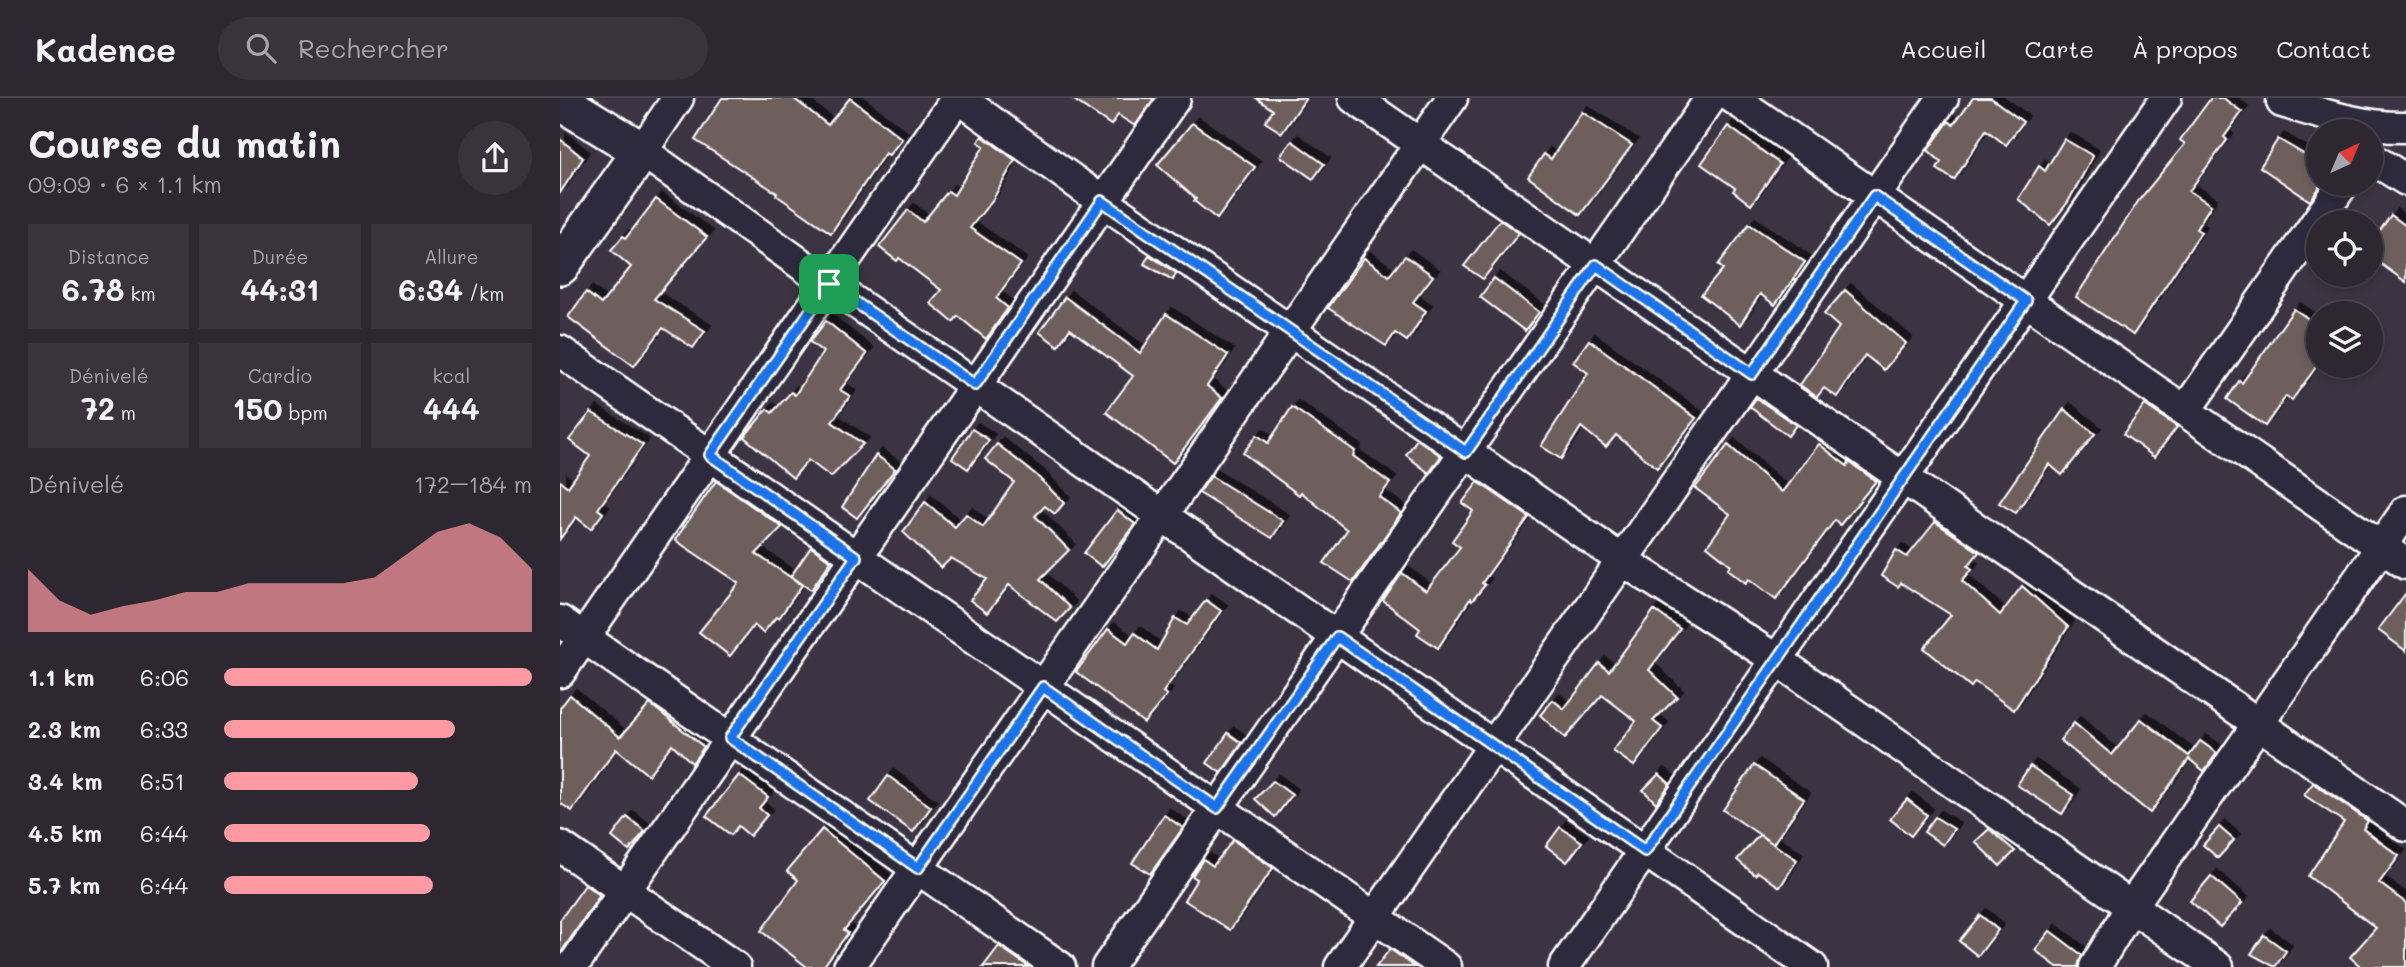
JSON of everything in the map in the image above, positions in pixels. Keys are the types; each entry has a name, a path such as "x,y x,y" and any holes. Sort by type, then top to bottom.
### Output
{"main road":[{"path":"560,101 642,151 560,266"}],"street":[{"path":"678,98 642,151 829,284 1812,967"},
{"path":"560,672 958,98 1102,201 1622,560 1777,660 2218,967"},
{"path":"572,967 1175,98"},
{"path":"1354,98 2406,825"},
{"path":"849,967 1452,98"},
{"path":"1107,967 1711,98"},
{"path":"1733,98 2406,564"},
{"path":"1340,967 1943,98"},
{"path":"1564,967 2166,98"},
{"path":"2279,100 2335,117 2389,128 2406,127"},
{"path":"2279,100 2310,119"},
{"path":"2384,166 2406,180"},
{"path":"2185,411 2335,196"},
{"path":"560,351 1446,967"},
{"path":"2095,967 2132,907 2406,511"},
{"path":"560,621 1060,967"},
{"path":"560,846 735,967"}],"building":[{"path":"722,98 793,98 828,125 850,98 902,139 889,155 885,153 831,233 776,195 777,193 695,140"},
{"path":"1071,98 1154,98 1135,126 1118,115 1111,125"},
{"path":"1256,98 1306,98 1282,133 1265,122 1273,110"},
{"path":"1973,98 1991,98 2023,122 2006,145 1986,130 1954,180 1937,169 1941,162 1928,150 1949,121 1953,125"},
{"path":"2211,98 2223,98 2242,112 2224,137 2227,140 2189,191 2211,205 2196,229 2201,232 2133,335 2076,297 2139,200 2185,144 2180,140"},
{"path":"1582,112 1632,145 1580,215 1528,177 1544,154 1551,159"},
{"path":"1192,123 1255,167 1217,219 1157,165"},
{"path":"1728,126 1780,164 1751,205 1733,191 1735,188 1701,164"},
{"path":"982,136 1015,160 993,199 970,228 1021,264 996,298 1008,308 986,339 958,316 953,322 930,303 941,290 899,258 897,261 879,247 908,210 923,222 948,191 954,195 984,146 978,142"},
{"path":"560,139 583,158 560,193"},
{"path":"2064,139 2093,156 2068,202 2050,225 2018,199 2039,166 2045,171"},
{"path":"2278,139 2306,155 2306,196 2313,196 2310,201 2260,167"},
{"path":"1292,141 1324,164 1313,179 1280,156"},
{"path":"656,199 707,237 654,299 705,331 693,348 663,328 634,366 568,317 586,292 601,304 631,267 611,250 623,236 626,238"},
{"path":"2391,215 2406,226 2406,282 2383,266 2383,226"},
{"path":"1500,220 1519,233 1483,279 1464,266"},
{"path":"1749,224 1805,262 1775,305 1760,294 1740,325 1701,295 1723,269 1718,265"},
{"path":"1149,255 1176,273 1173,280 1144,264"},
{"path":"1405,256 1433,276 1413,302 1426,311 1407,341 1395,333 1386,346 1328,308 1364,258 1389,276"},
{"path":"1494,278 1539,312 1525,331 1480,297"},
{"path":"1845,290 1906,343 1884,370 1865,355 1837,397 1824,388 1817,397 1800,385 1839,327 1824,314"},
{"path":"1065,297 1140,353 1166,314 1228,355 1207,386 1222,398 1173,463 1106,412 1133,376 1070,329 1058,346 1039,332"},
{"path":"2294,309 2306,317 2308,378 2292,400 2286,396 2265,426 2227,399 2239,381 2242,383"},
{"path":"826,321 867,354 840,390 850,396 832,422 863,444 831,477 808,460 793,478 744,437 767,409 772,413 791,392 795,395 823,352 810,342"},
{"path":"1589,340 1696,418 1657,468 1616,435 1606,447 1581,427 1561,459 1541,446 1588,373 1573,362"},
{"path":"1756,398 1796,425 1788,436 1750,407"},
{"path":"2145,405 2177,427 2154,457 2123,434"},
{"path":"1292,407 1355,451 1353,456 1390,483 1379,497 1401,513 1353,582 1324,563 1347,530 1301,492 1299,495 1243,453 1257,435 1268,443"},
{"path":"2064,409 2095,434 2062,475 2049,464 2016,513 1999,503"},
{"path":"591,412 643,445 598,509 603,513 591,529 576,517 560,539 560,481 568,487 590,456 569,440"},
{"path":"972,429 989,440 968,469 952,458"},
{"path":"1417,439 1441,456 1429,473 1406,455"},
{"path":"997,444 1035,474 1064,503 1055,514 1045,506 1035,516 1069,550 1040,579 1070,608 1057,622 1009,585 987,613 970,600 987,579 951,558 941,568 903,532 925,502 955,527 966,514 983,527 1014,482 985,459"},
{"path":"1819,444 1847,466 1849,462 1876,481 1840,525 1835,520 1776,599 1749,579 1746,583 1728,569 1731,565 1707,546 1730,514 1695,488 1728,445 1782,492"},
{"path":"876,455 895,469 857,518 842,507"},
{"path":"1211,476 1283,521 1272,538 1199,493"},
{"path":"716,481 782,527 756,554 802,585 779,618 776,617 763,633 754,625 730,656 699,632 739,583 675,540"},
{"path":"1478,482 1529,517 1482,583 1485,585 1472,601 1470,599 1438,648 1417,634 1420,629 1383,601 1402,573 1426,591 1460,547 1452,541 1473,511 1462,503"},
{"path":"1117,510 1135,524 1102,567 1084,553"},
{"path":"1935,522 1979,552 1968,566 1972,569 1962,581 2000,615 2022,586 2068,627 2014,710 1975,682 1971,687 1924,648 1951,615 1901,583 1898,587 1881,576 1896,550 1907,557"},
{"path":"811,547 831,561 811,590 791,576"},
{"path":"2406,593 2406,651 2378,630"},
{"path":"1206,600 1221,611 1163,692 1167,695 1144,723 1076,672 1108,629 1127,643 1134,633 1157,650 1175,618 1187,625"},
{"path":"1654,610 1680,629 1649,670 1677,697 1653,721 1662,728 1634,766 1613,751 1636,721 1602,695 1565,738 1540,715 1553,700 1564,709 1599,663 1609,671"},
{"path":"570,695 620,737 650,704 704,747 692,763 672,744 648,775 616,749 572,811 560,803 560,708"},
{"path":"2141,719 2189,756 2200,741 2217,753 2204,771 2189,759 2150,813 2060,740 2074,723 2112,755"},
{"path":"1228,733 1242,743 1221,773 1207,763"},
{"path":"1754,765 1804,799 1773,844 1797,860 1780,887 1758,872 1755,875 1737,860 1759,835 1772,843 1723,810"},
{"path":"2030,766 2074,795 2062,814 2017,785"},
{"path":"1659,774 1670,784 1656,803 1643,790"},
{"path":"739,775 768,797 759,808 767,815 750,836 738,826 731,835 706,816"},
{"path":"888,776 931,807 913,832 870,801"},
{"path":"1273,781 1292,795 1275,817 1255,799"},
{"path":"2313,783 2368,821 2363,829 2399,856 2379,883 2406,903 2406,967 2361,967 2350,957 2376,928 2308,876 2344,822 2304,795"},
{"path":"1907,799 1927,815 1911,836 1890,819"},
{"path":"1164,815 1183,828 1150,874 1132,863"},
{"path":"627,817 645,831 629,851 612,837"},
{"path":"1935,817 1954,829 1943,845 1924,832"},
{"path":"1560,827 1582,842 1567,862 1546,846"},
{"path":"2219,827 2234,840 2218,858 2203,845"},
{"path":"822,829 885,881 844,930 848,933 823,967 807,967 761,931 798,880 787,871"},
{"path":"1989,829 2015,851 2000,866 1975,842"},
{"path":"1233,840 1273,868 1230,930 1184,900 1197,879 1192,876 1203,859 1213,866"},
{"path":"2211,876 2242,903 2220,927 2190,901"},
{"path":"585,885 600,895 560,954 560,920"},
{"path":"1980,915 1998,930 1978,956 1959,941"},
{"path":"2050,931 2082,955 2078,967 2057,967 2035,950"},
{"path":"2264,935 2286,951 2275,967 2251,954"},
{"path":"999,946 1029,967 983,967"},
{"path":"1390,949 1415,967 1376,967"}],"route":[{"path":"1874,196 2026,301 1645,851 1337,637 1217,808 1043,687 918,868 730,738 856,557 710,455 829,284 975,385 1102,201 1466,452 1596,265 1752,374 1874,196"}]}
